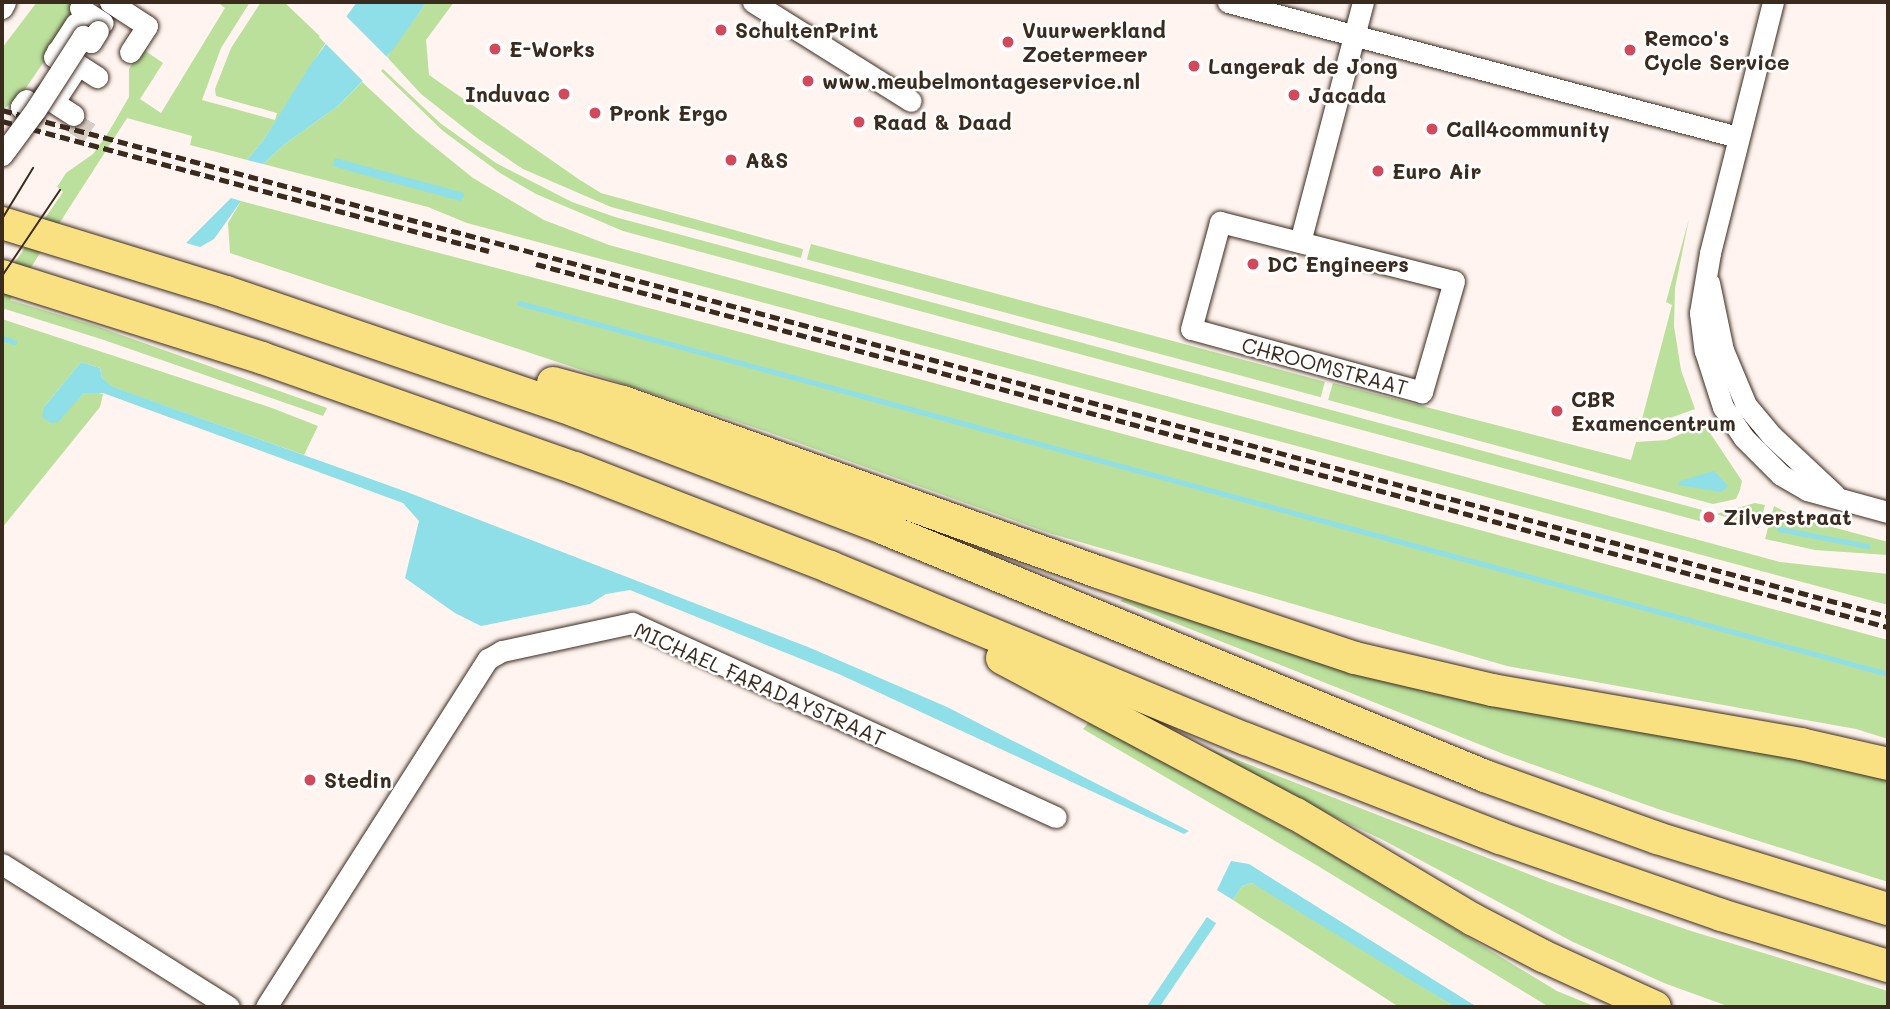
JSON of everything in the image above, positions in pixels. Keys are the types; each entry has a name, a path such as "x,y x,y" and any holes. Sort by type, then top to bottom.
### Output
{"highway":[{"path":"2,223 226,292 509,387 744,474 1485,776 1657,838 1888,909"},
{"path":"2,276 121,312 421,412 830,567 1246,739 1500,838 1721,915 1888,966"},
{"path":"226,292 623,402 1098,572 1355,658 1492,690 1801,744 1888,764"},
{"path":"830,567 1247,786 1472,919 1543,956 1655,1007"}],"street":[{"path":"2,8 5,2"},
{"path":"753,2 911,101"},
{"path":"1228,2 1738,137"},
{"path":"1300,242 1363,2"},
{"path":"1773,2 1710,253 1708,276 1723,350 1746,405 1772,436 1837,496 1888,512"},
{"path":"2,155 83,36 92,42 112,4 142,10 147,26 130,51"},
{"path":"97,77 55,54 82,11 101,27"},
{"path":"39,103 78,65"},
{"path":"39,103 73,115"},
{"name":"CHROOMSTRAAT","path":"1220,222 1300,242 1454,281 1422,393 1191,329 1220,222"},
{"name":"MICHAEL FARADAYSTRAAT","path":"266,1007 488,659 502,651 632,623 1056,817"},
{"path":"2,864 229,1007"}],"green space":[{"path":"37,2 69,2 80,9 19,98 2,110 2,48"},
{"path":"217,2 250,2 221,48 202,100 275,120 277,113 216,96 215,89 231,48 261,2 284,2 326,42 265,138 247,160 190,145 192,136 127,118 10,300 96,326 327,408 323,416 101,339 5,309 2,313 2,281 63,192 57,187 66,173 93,154 108,133 129,97 129,69 141,48 163,63 140,99 161,113 225,8"},
{"path":"427,2 454,2 426,40 429,75 580,180 601,193 803,249 801,258 611,207 523,169 477,138 421,94 387,57"},
{"path":"383,69 440,123 496,163 572,202 615,217 1706,511 1703,522 623,231 536,194 500,173 443,131 381,71"},
{"path":"362,82 416,132 473,178 544,220 609,245 1780,562 1888,574 1888,605 467,223 428,207 263,164 285,144 338,106"},
{"path":"241,201 919,379 1888,640 1888,739 1856,729 1507,666 1049,533 768,432 230,253 228,223"},
{"path":"1689,219 1675,288 1674,326 1681,370 1695,409 1656,423 1631,423 1629,417 1642,419 1672,305 1666,302"},
{"path":"811,244 1325,382 1321,397 807,259"},
{"path":"2,319 272,408 318,426 304,455 112,387 102,378 100,368 81,362 44,407 77,400 84,393 93,392 103,394 100,407 2,528"},
{"path":"1333,383 1631,460 1636,442 1667,440 1704,424 1742,481 1740,490 1736,499 1713,504 1328,400"},
{"path":"1755,503 1765,505 1759,528 1716,514"},
{"path":"1774,506 1795,517 1888,542 1888,555 1815,550 1765,539"},
{"path":"1124,599 1316,659 1817,760 1888,778 1888,882 1658,809 1506,755 1120,601"},
{"path":"1089,722 1311,842 1557,991 1596,1007 1549,1007 1313,863 1083,729"},
{"path":"1207,748 1549,882 1691,931 1888,991 1888,1007 1730,1007 1664,983 1573,942 1383,840 1276,789 1205,751"},
{"path":"1252,883 1286,901 1455,1007 1399,1007 1233,900 1242,886"}],"water":[{"path":"357,2 427,2 392,51 338,106 285,144 263,164 247,160 265,138 309,67"},
{"path":"335,158 464,193 464,196 461,201 333,166"},
{"path":"231,198 241,201 214,239 200,247 186,243"},
{"path":"81,362 100,368 102,378 113,387 407,492 808,647 947,707 1189,831 1184,834 841,675 630,590 606,594 590,604 481,626 455,613 405,578 419,521 403,503 103,393 84,393 58,422 51,423 42,417 44,407"},
{"path":"1714,471 1728,486 1722,492 1678,485 1680,481"},
{"path":"1231,861 1249,864 1477,1007 1455,1007 1252,883 1242,886 1233,900 1217,890"},
{"path":"1207,917 1216,923 1160,1007 1147,1006"}],"pier":[{"path":"343,13 389,59 365,83 319,37"}],"waterway":[{"path":"519,303 1888,674"},
{"path":"2,338 14,342"},
{"path":"1779,529 1867,546"}],"tunnel":[{"path":"75,136 88,116"}],"tram line":[{"path":"2,219 33,168"},
{"path":"2,276 60,190"}],"railway":[{"path":"2,110 1888,616"},
{"path":"2,121 489,251"},
{"path":"536,264 1888,627"}],"place":[{"name":"SchultenPrint","path":"721,30"},
{"name":"Vuurwerkland Zoetermeer","path":"1008,42"},
{"name":"E-Works","path":"495,49"},
{"name":"Remco's Cycle Service","path":"1630,50"},
{"name":"Langerak de Jong","path":"1194,66"},
{"name":"www.meubelmontageservice.nl","path":"808,81"},
{"name":"Induvac","path":"564,94"},
{"name":"Jacada","path":"1294,95"},
{"name":"Pronk Ergo","path":"595,113"},
{"name":"Raad & Daad","path":"859,122"},
{"name":"Call4community","path":"1432,129"},
{"name":"A&S","path":"731,160"},
{"name":"Euro Air","path":"1378,171"},
{"name":"DC Engineers","path":"1253,264"},
{"name":"CBR Examencentrum","path":"1557,411"},
{"name":"Zilverstraat","path":"1709,517"},
{"name":"Stedin","path":"310,780"}]}
